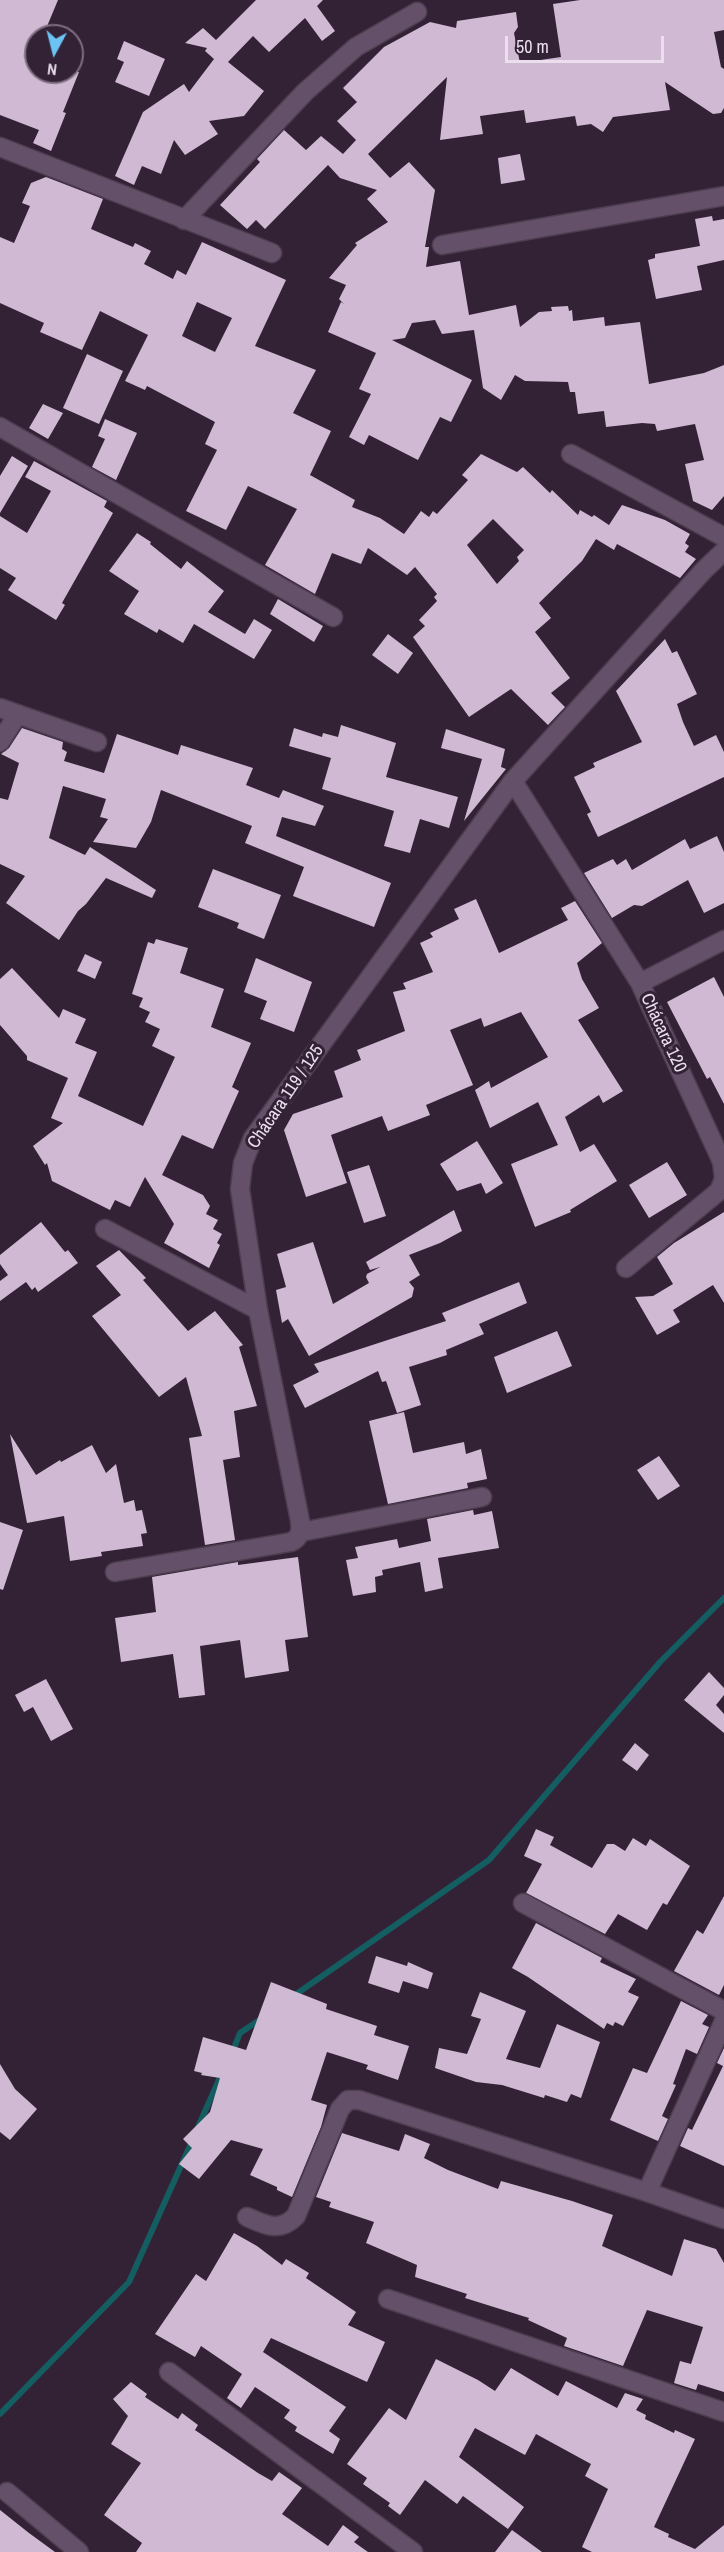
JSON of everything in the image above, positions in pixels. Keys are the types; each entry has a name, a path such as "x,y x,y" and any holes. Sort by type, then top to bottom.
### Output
{"street":[{"path":"184,220 305,92 356,47 417,12"},
{"path":"0,147 272,253"},
{"path":"442,244 724,196"},
{"path":"0,427 333,616"},
{"path":"571,454 724,537"},
{"name":"Chácara 119 / 125","path":"299,1536 258,1310 240,1189 243,1163 253,1138 513,781 704,570 724,551"},
{"path":"0,708 98,742"},
{"path":"0,742 18,714"},
{"name":"Chácara 120","path":"513,781 640,983 722,1162 724,1179 719,1191 626,1268"},
{"path":"640,983 724,940"},
{"path":"105,1229 258,1310"},
{"path":"115,1572 291,1542 299,1536 482,1497"},
{"path":"523,1904 724,2011"},
{"path":"647,2192 724,2021"},
{"path":"247,2217 269,2227 290,2223 296,2216 340,2109 348,2100 359,2100 647,2192 724,2219"},
{"path":"388,2299 724,2412"},
{"path":"169,2372 413,2552"},
{"path":"7,2492 79,2552"}],"building":[{"path":"0,0 58,0 48,24 24,24 24,84 74,84 51,151 33,143 39,130 0,115"},
{"path":"256,0 323,0 317,6 335,31 322,41 305,18 269,52 253,36 228,62 264,91 244,116 209,121 218,134 185,155 174,140 161,174 142,166 134,185 115,176 143,112 184,84 189,92 214,59 205,51 207,48 185,43 203,28 216,40"},
{"path":"580,0 724,0 724,30 714,32 721,67 724,69 724,108 721,113 713,114 665,82 670,110 613,117 603,132 591,124 577,126 575,116 526,123 524,110 480,116 483,134 440,140 447,77 368,154 390,178 409,162 435,190 425,247 429,247 426,267 460,261 469,315 516,305 520,327 539,312 552,311 551,307 568,306 569,311 572,310 573,321 604,317 605,326 640,322 649,384 704,373 724,365 724,496 712,510 693,501 685,464 704,460 695,424 657,431 655,424 606,427 604,411 578,414 575,392 570,392 568,382 525,381 515,375 501,400 483,388 474,330 442,334 435,320 412,323 405,338 392,340 472,380 451,422 440,417 418,460 369,435 364,445 349,437 371,394 359,389 376,353 328,332 341,302 344,304 339,299 346,285 329,278 357,245 355,243 388,222 367,199 377,190 340,178 328,165 265,229 256,220 247,229 220,205 260,162 257,159 284,130 306,150 321,136 343,154 356,140 337,121 357,102 343,88 384,47 430,22 456,28 457,21 516,12 518,27 514,33 520,63 561,57 553,4"},
{"path":"124,41 165,59 149,96 115,82 124,62 117,59"},
{"path":"520,154 525,180 501,184 498,158"},
{"path":"46,177 103,199 91,229 133,247 135,243 151,251 144,264 173,279 177,270 186,275 202,242 286,280 255,346 316,370 293,413 331,431 310,475 355,500 352,507 380,518 404,534 421,511 429,517 433,511 437,514 468,480 462,475 481,454 517,472 523,467 550,493 552,490 578,515 580,510 592,517 594,515 609,525 622,505 665,520 690,534 685,543 689,546 685,552 696,559 680,578 617,544 614,550 596,539 582,561 539,603 551,618 535,632 570,678 551,693 565,707 548,725 511,689 469,717 413,637 425,626 419,620 437,601 434,597 437,594 415,567 407,575 368,548 361,564 332,553 315,594 265,565 297,509 248,486 226,530 186,511 217,450 205,444 215,422 147,386 145,390 125,381 148,335 100,311 82,350 40,332 44,323 0,303 0,237 14,243 30,206 22,203 31,183","holes":["197,302 232,318 215,352 182,336","493,519 524,550 517,557 519,561 497,584 467,545"]},
{"path":"712,216 713,221 724,219 724,260 697,266 702,290 656,299 648,260 655,258 655,254 700,246 695,219"},
{"path":"87,354 123,371 99,424 63,408"},
{"path":"43,404 63,413 48,439 29,428"},
{"path":"105,419 137,433 116,480 92,467 105,439 98,436"},
{"path":"12,456 28,466 0,513 0,476"},
{"path":"34,461 107,501 104,507 113,513 62,603 65,605 56,620 8,590 16,578 0,568 0,516 27,533 51,491 25,477"},
{"path":"137,533 151,542 150,544 181,569 187,561 224,591 208,612 245,634 254,619 272,630 254,659 194,624 183,643 159,629 157,633 124,614 139,591 109,571"},
{"path":"278,599 323,626 314,642 270,614"},
{"path":"388,634 413,653 398,674 372,655"},
{"path":"665,639 672,653 677,651 697,694 677,704 683,722 694,746 716,735 724,752 724,777 598,837 587,814 591,812 574,777 595,767 593,763 642,742 616,691"},
{"path":"341,725 396,743 386,777 458,797 449,828 420,819 410,853 384,846 394,811 322,789 331,758 289,746 294,728 322,737 323,733 338,737"},
{"path":"22,728 63,742 62,749 67,752 64,761 104,773 117,734 178,755 181,745 253,768 246,785 279,798 283,790 324,806 315,826 282,817 276,836 391,883 374,927 293,896 304,867 245,843 252,826 161,790 151,822 136,848 93,842 108,819 100,817 106,799 63,786 49,838 85,855 90,847 156,890 152,898 106,878 78,911 59,940 6,903 25,876 0,864 0,798 8,800 19,763 1,754 9,748"},
{"path":"446,729 505,749 501,767 506,769 464,821 482,759 441,748"},
{"path":"717,836 724,852 724,903 704,913 688,880 642,906 634,905 612,918 584,873 613,859 617,865 626,859 632,870 685,839 690,849"},
{"path":"213,869 281,895 264,939 237,928 239,923 198,907"},
{"path":"476,899 499,953 568,920 561,908 575,901 602,943 577,963 582,979 599,1008 578,1020 623,1091 603,1103 599,1095 565,1117 580,1152 594,1144 617,1181 570,1210 571,1212 535,1227 511,1164 558,1145 538,1102 490,1128 475,1090 489,1081 491,1088 548,1057 521,1012 484,1027 481,1018 450,1030 473,1085 426,1105 430,1115 388,1131 382,1116 331,1135 347,1183 306,1197 284,1130 293,1114 343,1097 334,1071 361,1060 357,1050 405,1031 393,992 406,989 403,983 433,972 420,943 433,937 430,933 459,919 454,909"},
{"path":"156,939 188,948 180,973 224,989 211,1027 251,1043 232,1087 239,1091 213,1149 182,1135 162,1175 203,1195 210,1206 206,1214 218,1220 213,1229 222,1234 217,1243 220,1245 209,1268 164,1243 174,1224 145,1177 130,1207 115,1200 110,1210 52,1181 47,1163 45,1165 33,1146 63,1123 51,1118 68,1078 27,1060 27,1056 0,1025 0,979 12,968 59,1018 63,1009 86,1019 75,1043 97,1052 78,1096 143,1126 175,1057 152,1046 160,1029 145,1022 150,1012 139,1007 143,998 132,994 148,942 154,944"},
{"path":"85,954 102,962 95,979 77,971"},
{"path":"256,958 312,982 294,1032 260,1019 267,1001 244,992"},
{"path":"714,977 724,997 724,1104 710,1077 707,1079 667,1002"},
{"path":"477,1141 503,1183 486,1194 481,1183 457,1191 440,1164"},
{"path":"667,1162 687,1195 649,1218 629,1185"},
{"path":"369,1165 386,1216 364,1223 347,1172"},
{"path":"454,1210 462,1231 440,1243 409,1255 420,1275 409,1282 414,1288 412,1297 309,1356 288,1319 282,1323 276,1290 286,1287 277,1254 313,1242 333,1304 369,1283 367,1274 380,1267 370,1270 366,1262"},
{"path":"724,1212 724,1303 713,1285 673,1310 680,1322 657,1335 635,1297 653,1296 673,1284 657,1257 674,1243"},
{"path":"41,1222 65,1252 68,1250 78,1263 38,1292 35,1287 32,1290 26,1282 0,1301 0,1281 8,1275 0,1264 0,1255"},
{"path":"119,1250 146,1278 143,1280 188,1331 215,1311 243,1345 239,1347 257,1406 234,1411 240,1457 223,1460 235,1540 205,1545 189,1438 202,1436 186,1377 159,1397 92,1316 121,1295 96,1266"},
{"path":"519,1282 527,1303 479,1324 484,1334 446,1350 447,1355 409,1367 421,1405 397,1413 386,1381 382,1382 378,1371 305,1408 293,1385 319,1372 314,1364 446,1321 442,1313"},
{"path":"557,1331 572,1366 507,1393 494,1357"},
{"path":"404,1412 413,1453 464,1442 466,1454 481,1449 487,1479 467,1483 468,1488 388,1504 369,1421"},
{"path":"10,1434 36,1475 60,1460 61,1462 92,1445 106,1473 116,1464 124,1503 134,1500 136,1511 142,1510 147,1533 141,1534 143,1546 101,1552 102,1556 70,1561 64,1516 27,1523"},
{"path":"659,1456 680,1486 658,1500 637,1470"},
{"path":"473,1510 474,1515 492,1511 499,1548 438,1558 443,1588 425,1592 420,1562 382,1570 383,1575 375,1577 376,1592 353,1596 346,1560 358,1558 355,1547 397,1539 399,1548 431,1541 427,1519"},
{"path":"0,1522 23,1530 3,1590 0,1589"},
{"path":"298,1557 308,1637 285,1640 289,1671 245,1678 240,1640 200,1646 205,1695 179,1698 173,1654 121,1662 115,1618 156,1612 152,1577 238,1562 238,1565"},
{"path":"709,1672 724,1688 724,1695 716,1705 724,1714 724,1733 684,1700"},
{"path":"46,1679 73,1729 51,1741 33,1707 24,1712 15,1695"},
{"path":"635,1743 649,1755 637,1771 622,1760"},
{"path":"536,1829 554,1837 550,1845 592,1868 607,1844 614,1844 625,1851 633,1838 646,1846 650,1839 690,1866 667,1905 663,1903 647,1930 618,1914 605,1934 526,1893 542,1864 524,1856"},
{"path":"724,1896 724,1985 719,1995 674,1971 697,1930 703,1934"},
{"path":"536,1923 602,1958 600,1962 636,1979 628,1992 639,1997 623,2026 615,2022 613,2026 607,2023 604,2029 512,1968"},
{"path":"376,1956 407,1966 408,1962 433,1973 428,1989 403,1981 399,1993 368,1983"},
{"path":"271,1982 327,2004 326,2009 377,2026 374,2035 409,2046 398,2080 366,2069 368,2065 327,2052 311,2100 327,2105 321,2127 292,2197 277,2190 277,2187 250,2175 263,2149 231,2140 199,2179 179,2164 192,2148 183,2139 210,2112 220,2078 201,2075 202,2073 194,2071 203,2037 246,2050"},
{"path":"480,1992 526,2011 506,2059 540,2068 557,2024 600,2042 581,2098 571,2094 567,2102 545,2095 544,2098 502,2085 476,2082 435,2068 439,2048 467,2054 481,2019 471,2016"},
{"path":"681,2001 708,2015 702,2024 709,2027 697,2054 686,2049 673,2084 676,2085 662,2116 668,2119 658,2141 610,2120 633,2068 647,2073"},
{"path":"724,2048 724,2166 680,2146 688,2128 692,2130 723,2066 717,2063"},
{"path":"0,2064 15,2089 37,2109 10,2140 0,2132"},
{"path":"342,2133 399,2151 405,2134 430,2144 424,2158 448,2170 498,2189 501,2181 613,2215 602,2246 672,2276 684,2239 716,2249 724,2263 724,2392 698,2384 696,2390 674,2383 680,2361 691,2364 703,2327 647,2310 623,2366 564,2346 567,2338 528,2320 529,2318 465,2298 467,2294 415,2277 417,2265 366,2243 374,2222 329,2207 331,2202 316,2197"},
{"path":"234,2233 257,2246 282,2265 286,2259 309,2273 306,2278 356,2312 348,2325 385,2342 367,2382 271,2338 263,2352 346,2407 329,2431 340,2439 333,2454 295,2431 297,2427 284,2418 290,2410 255,2387 241,2408 227,2398 242,2374 201,2346 195,2357 155,2334 196,2274 206,2281"},
{"path":"436,2359 495,2391 511,2368 558,2396 566,2381 617,2408 625,2393 643,2399 636,2410 646,2415 645,2419 674,2433 675,2430 695,2439 654,2527 669,2534 668,2537 695,2549 724,2525 724,2552 592,2552 582,2547 608,2489 585,2476 591,2464 536,2434 525,2455 475,2428 459,2457 524,2507 508,2529 463,2496 457,2504 425,2480 400,2515 388,2506 390,2503 363,2484 367,2478 347,2464 389,2408 406,2420"},
{"path":"131,2382 147,2394 145,2397 178,2419 182,2413 198,2425 195,2430 258,2473 272,2481 279,2472 302,2488 282,2514 328,2546 343,2525 359,2537 354,2542 368,2552 136,2552 142,2543 104,2515 141,2463 111,2444 128,2416 113,2399"},
{"path":"0,2510 29,2533 55,2552 0,2552"},
{"path":"512,2530 542,2552 495,2552"}],"waterway":[{"path":"292,1997 489,1860 661,1661 724,1598"},
{"path":"232,2053 240,2033 261,2019"},
{"path":"198,2127 222,2073"},
{"path":"0,2414 129,2282 193,2139"}]}
